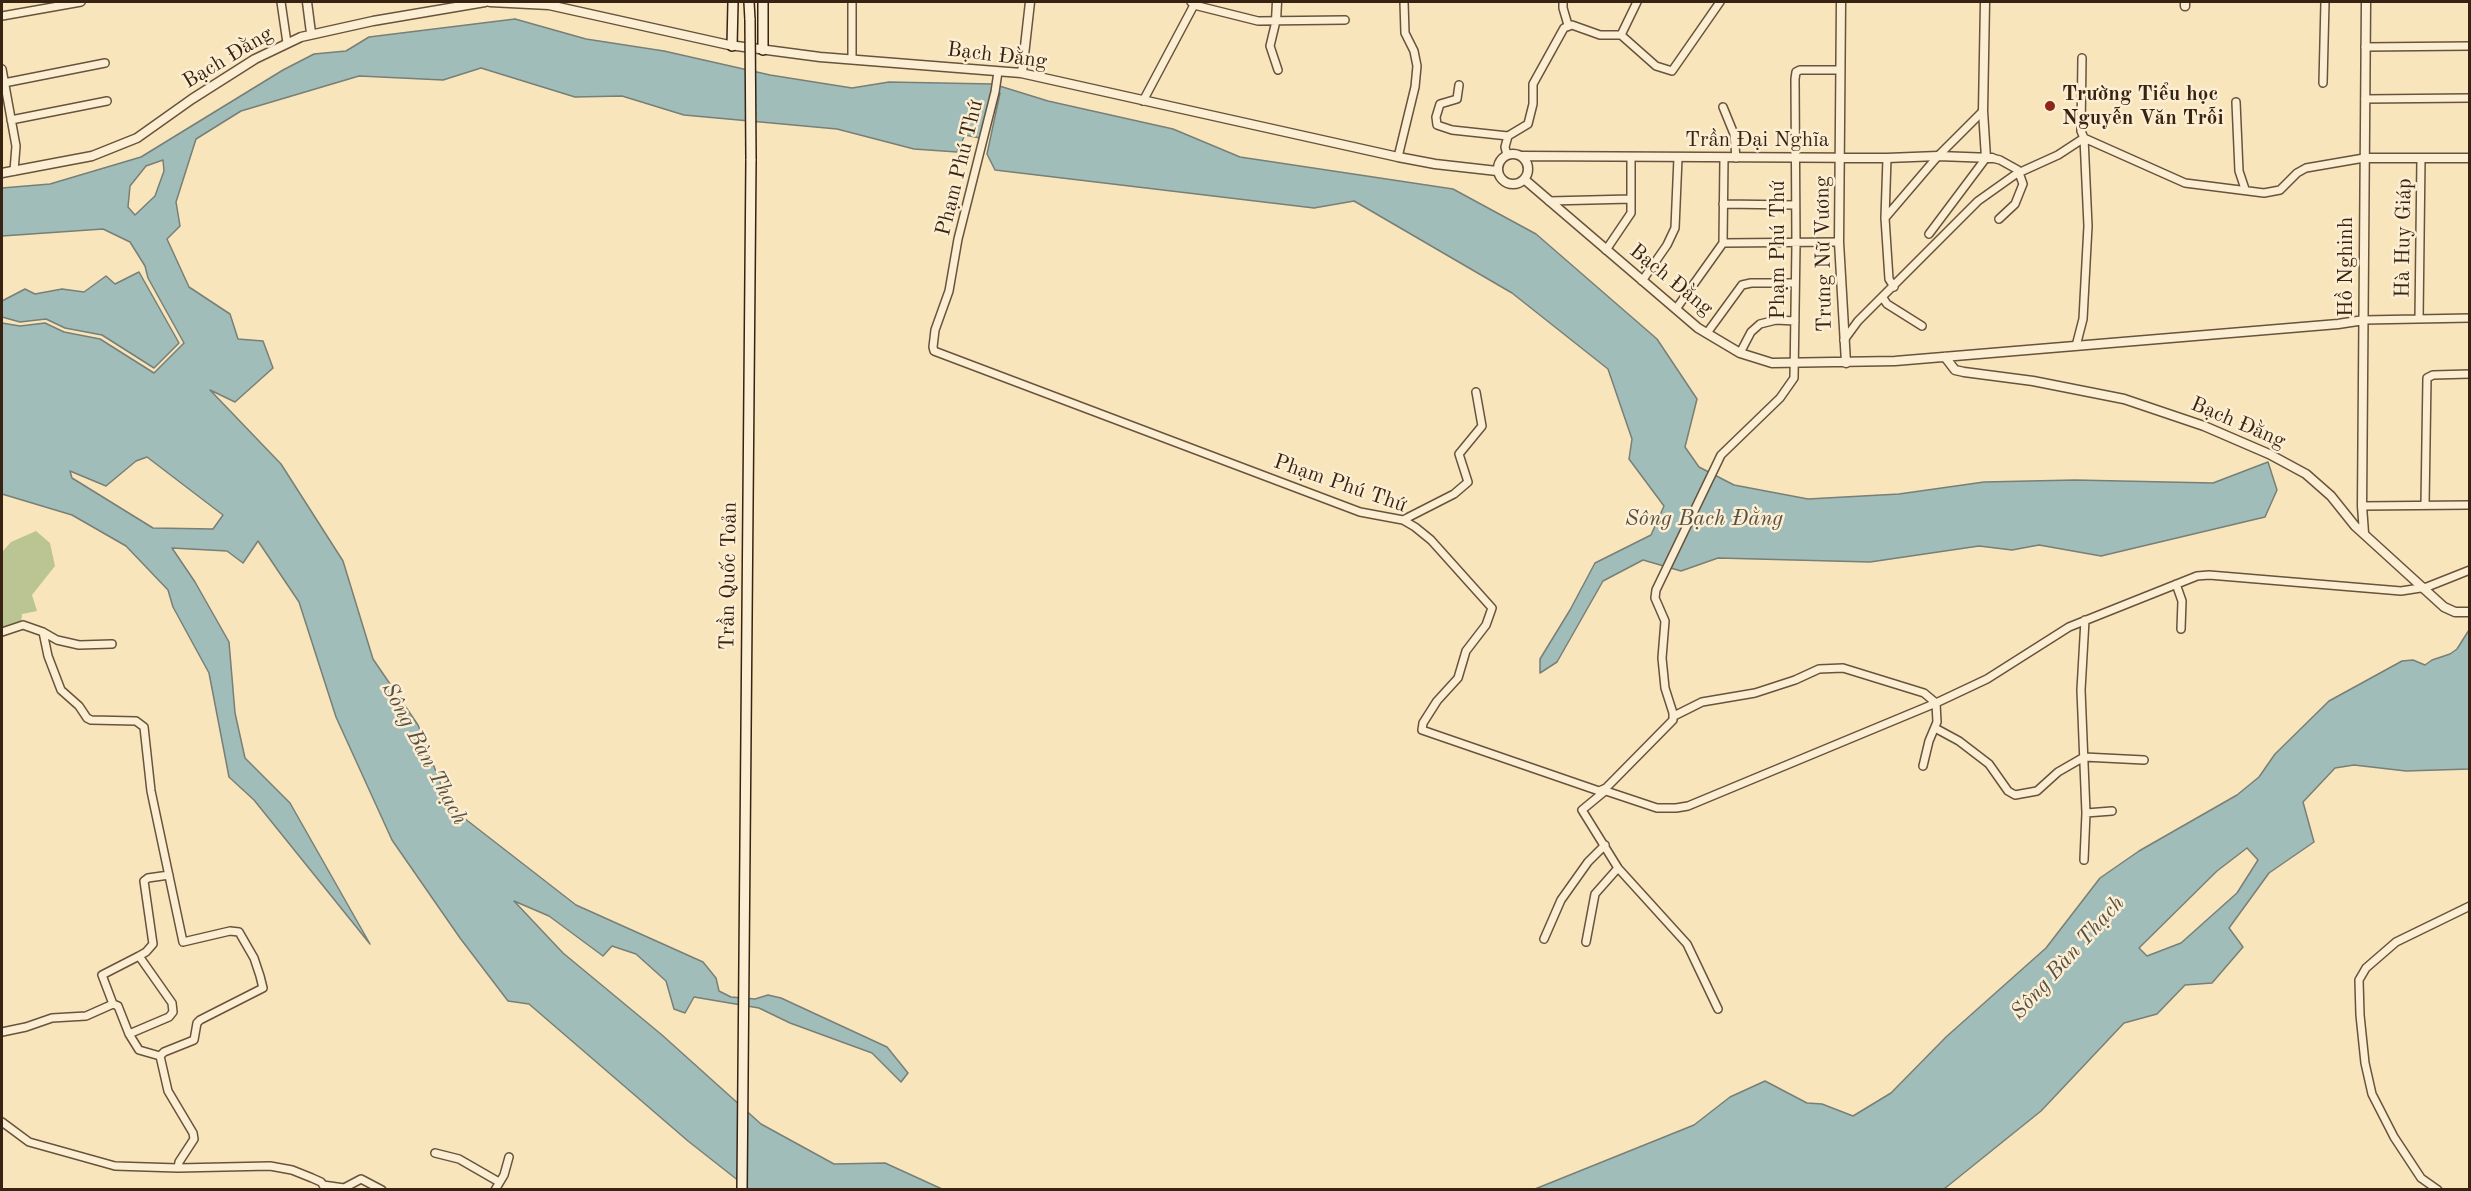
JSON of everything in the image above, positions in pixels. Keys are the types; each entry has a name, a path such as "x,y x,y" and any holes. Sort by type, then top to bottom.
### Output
{"main road":[{"path":"732,45 733,2"},
{"name":"Trần Quốc Toản","path":"742,1190 751,159 749,2"},
{"path":"763,2 763,50"}],"street":[{"path":"2,16 81,2"},
{"path":"281,2 287,43"},
{"path":"307,2 311,33"},
{"name":"Bạch Đằng","path":"2,173 92,156 137,138 192,99 255,59 311,33 485,2"},
{"name":"Bạch Đằng","path":"490,2 549,5 763,50 1022,74 1398,157 1497,171"},
{"path":"852,2 852,59"},
{"path":"1022,74 1030,2 1024,2"},
{"path":"1277,2 1276,21 1270,45 1278,70"},
{"path":"1398,157 1415,87 1417,66 1414,51 1405,33 1404,2"},
{"path":"1563,2 1568,26"},
{"path":"1621,35 1637,2"},
{"path":"1568,26 1600,35 1621,35 1656,66 1672,71 1720,2"},
{"name":"Trưng Nữ Vương","path":"1841,2 1839,242 1846,363"},
{"path":"1929,234 1989,158 1983,111 1985,2"},
{"path":"2323,84 2325,2"},
{"name":"Hồ Nghinh","path":"2364,533 2362,506 2366,2"},
{"path":"1143,101 1192,3 1258,21 1345,20"},
{"path":"1459,85 1457,99 1440,104 1436,117 1437,125 1452,130 1508,136 1528,124 1533,104 1533,84 1564,28 1568,26"},
{"path":"2365,47 2469,46"},
{"path":"2076,346 2083,319 2088,226 2082,131 2082,58"},
{"path":"4,82 105,63"},
{"path":"2,69 16,146 14,171"},
{"name":"Phạm Phú Thứ","path":"1794,363 1796,72 1800,70 1839,70"},
{"name":"Phạm Phú Thứ","path":"998,72 958,239 949,291 935,330 934,351 1360,512 1403,520 1431,540 1492,608 1486,625 1466,651 1458,678 1437,701 1423,723 1422,730 1592,789 1604,790"},
{"path":"2364,99 2469,98"},
{"path":"11,120 107,101"},
{"path":"2236,102 2239,171 2245,189"},
{"path":"1723,107 1734,134 1736,158"},
{"path":"1885,218 1938,156 1983,111"},
{"path":"1507,154 1505,147 1508,136"},
{"path":"1844,340 1858,321 1884,298 1969,209 1988,193 2019,173 2058,155 2084,138"},
{"path":"2084,138 2185,183 2264,193 2276,192 2306,168 2364,158 2469,158"},
{"path":"1507,154 1522,156 1528,170 1524,179 1515,184 1506,183 1497,171 1499,161 1507,154"},
{"name":"Trần Đại Nghĩa","path":"1522,156 1989,158"},
{"path":"1606,250 1631,213 1631,157"},
{"path":"1642,281 1667,245 1675,228 1677,158"},
{"path":"1676,309 1723,243 1724,158"},
{"path":"1887,158 1885,218 1889,279 1894,287"},
{"path":"1989,158 2007,163 2019,173 2023,184 2018,200 1999,219"},
{"name":"Hà Huy Giáp","path":"2419,319 2421,158"},
{"name":"Bạch Đằng","path":"1524,179 1642,281 1707,333 1740,353 1772,363 1846,363 1945,357 2364,320"},
{"path":"1549,201 1631,199"},
{"path":"1723,204 1795,205"},
{"path":"1723,243 1839,242"},
{"path":"1707,333 1742,285 1794,283"},
{"path":"1884,298 1887,304 1922,326"},
{"path":"2364,320 2469,318"},
{"path":"1740,353 1751,332 1760,324 1776,320 1795,321"},
{"name":"Bạch Đằng","path":"1945,357 1955,370 2033,381 2124,399 2204,426 2269,454 2306,474 2331,495 2348,518 2449,609 2469,612"},
{"path":"1674,716 1665,688 1662,657 1665,621 1655,594 1721,455 1780,398 1791,384 1794,363"},
{"path":"2425,506 2427,378 2433,375 2469,374"},
{"path":"1403,520 1454,494 1468,482 1459,454 1482,426 1476,392"},
{"path":"2362,506 2469,505"},
{"path":"1604,790 1658,808 1683,807 1936,703 1987,679 2069,627 2197,576 2209,575 2401,591 2424,587 2469,570"},
{"path":"2176,584 2182,601 2181,629"},
{"path":"2084,860 2086,813 2081,690 2085,620"},
{"path":"2,632 23,625 57,640 79,645 112,644"},
{"path":"43,632 48,656 61,690 79,706 87,718 136,721 144,727 151,791 183,942 230,931 239,932 254,958 263,988 200,1020 197,1023 194,1040 164,1052 160,1056"},
{"path":"1718,1010 1687,944 1618,867 1582,810 1645,749 1674,716 1702,702 1755,693 1795,680 1819,669 1831,667 1851,669 1917,691 1928,695 1936,703 1938,717 1923,766"},
{"path":"1935,728 1959,741 1989,764 2008,791 2015,795 2037,791 2058,772 2084,757 2144,760"},
{"path":"2086,813 2112,811"},
{"path":"1544,939 1561,900 1588,862 1605,845"},
{"path":"1586,942 1596,894 1618,867"},
{"path":"160,1056 139,1050 129,1034 118,1006 113,1004 102,975 146,952 153,944 144,881 148,878 169,875"},
{"path":"2438,1190 2421,1178 2394,1137 2372,1094 2365,1063 2359,980 2366,968 2396,942 2469,906"},
{"path":"129,1034 164,1020 173,1012 172,1004 139,956"},
{"path":"2,1032 52,1018 86,1016 113,1004"},
{"path":"160,1056 168,1091 194,1139 179,1162 178,1168"},
{"path":"2,1122 29,1142 116,1166 178,1168 270,1166 292,1170 325,1187 344,1188 361,1179 382,1190"},
{"path":"435,1153 459,1159 497,1186 504,1175 509,1157"}],"green space":[{"path":"36,531 50,543 55,566 32,595 37,611 22,614 21,624 2,632 2,552 11,542"}],"water":[{"path":"515,19 586,39 664,51 770,75 852,88 889,82 993,84 1048,101 1173,129 1240,157 1453,189 1536,234 1657,339 1697,399 1685,447 1699,467 1734,485 1808,499 1899,494 1984,482 2075,480 2213,483 2268,462 2277,490 2265,517 2101,556 2039,545 2012,550 1979,546 1870,562 1718,558 1681,571 1643,560 1603,581 1557,662 1540,673 1540,659 1595,563 1651,535 1664,506 1629,459 1632,439 1608,369 1512,293 1354,201 1314,208 995,170 987,154 1000,93 992,90 980,138 965,135 957,152 914,149 837,129 684,115 622,96 575,97 481,68 443,80 359,76 241,111 196,139 176,202 180,226 167,239 189,287 230,314 238,339 263,341 273,368 235,402 210,390 281,464 343,561 373,659 418,725 443,790 464,818 576,905 703,962 716,978 719,991 731,997 755,999 768,995 781,998 887,1047 908,1073 901,1082 872,1053 790,1023 759,1008 694,997 685,1013 674,1009 666,981 636,954 612,946 603,956 549,916 514,901 563,953 662,1035 761,1124 834,1164 885,1163 942,1189 749,1189 688,1141 529,1004 508,1001 460,938 392,840 336,717 299,602 258,541 243,563 227,551 172,548 195,582 229,642 235,713 245,758 290,803 370,944 254,800 229,777 209,673 173,607 168,590 126,546 72,515 2,494 2,323 20,326 45,323 64,332 100,339 154,373 184,343 148,278 145,266 130,242 103,229 2,236 2,188 50,184 141,157 283,70 314,54 346,51 369,37","holes":["163,160 164,171 155,196 135,215 128,207 130,186 146,166","147,457 223,515 213,529 153,528 72,478 70,471 106,486 136,461"]},
{"path":"139,272 179,343 154,368 102,335 65,328 46,319 20,322 2,317 2,301 25,289 35,294 62,289 84,292 106,276 115,284"},
{"name":"Sông Bàn Thạch","path":"2469,630 2469,769 2406,771 2354,765 2335,768 2303,802 2314,842 2269,873 2229,928 2243,947 2212,983 2185,985 2157,1014 2124,1023 2041,1111 1944,1189 1535,1189 1694,1125 1730,1097 1765,1081 1807,1103 1822,1104 1853,1116 1891,1093 1946,1037 2046,948 2100,878 2139,851 2237,795 2259,777 2275,754 2329,701 2402,661 2413,660 2425,665 2457,649","holes":["2247,848 2258,860 2237,893 2181,943 2147,956 2139,948 2217,871"]}],"place":[{"name":"Trường Tiểu học Nguyễn Văn Trỗi","path":"2050,106"}],"water label":[{"name":"Sông Bạch Đằng","path":"1704,519"}]}
